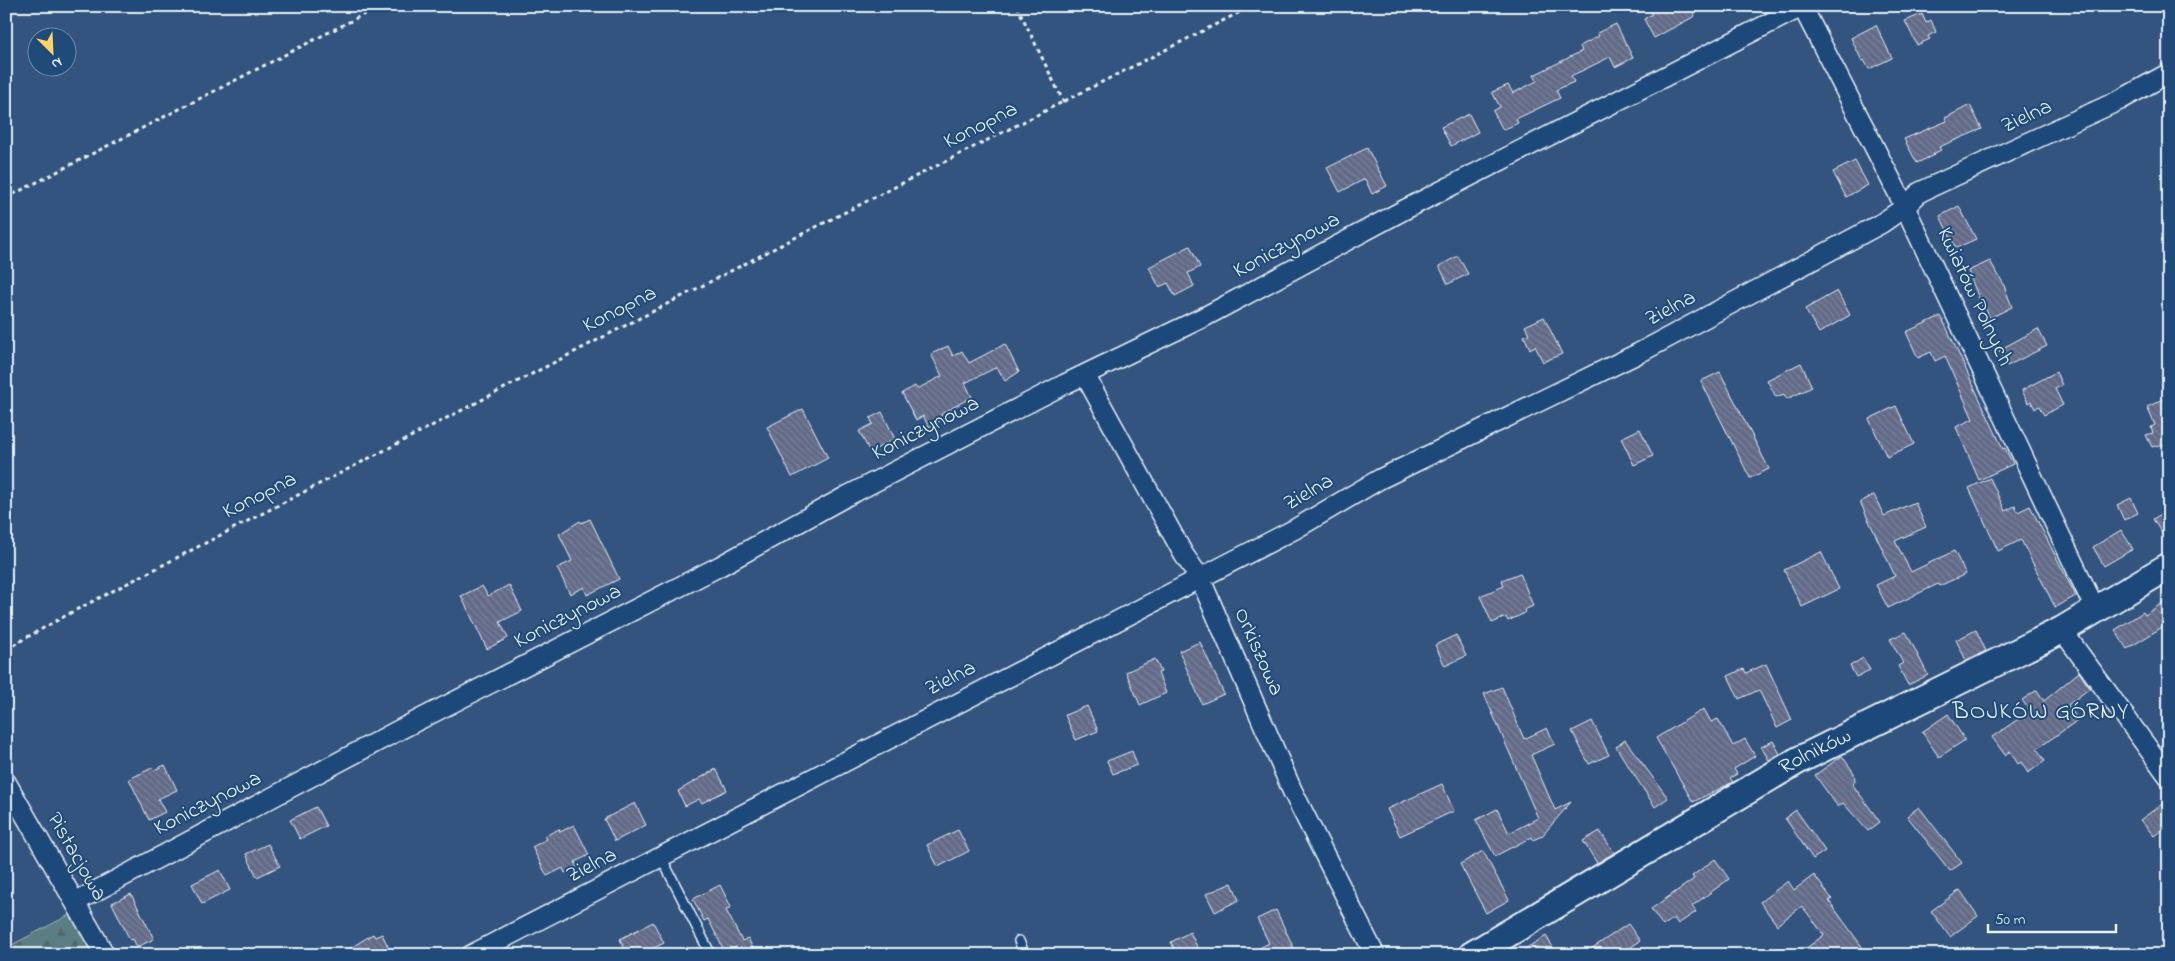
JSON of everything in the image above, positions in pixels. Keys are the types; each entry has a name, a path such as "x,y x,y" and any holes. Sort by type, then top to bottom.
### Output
{"street":[{"name":"Kwiatów Polnych","path":"1802,6 1905,207 2096,611"},
{"name":"Koniczynowa","path":"75,902 406,727 728,562 845,496 1206,316 1402,211 1802,6"},
{"name":"Zielna","path":"472,955 1295,529 1380,479 1639,353 1882,223 1905,207 1920,192 2120,100 2169,72"},
{"name":"Orkiszowa","path":"1085,375 1184,555 1200,578 1292,790 1375,955"},
{"name":"Rolników","path":"1472,955 1797,761 2062,630 2169,566"},
{"path":"2062,630 2169,777"},
{"name":"Pistacjowa","path":"6,782 105,955"}],"lane":[{"path":"661,857 712,955"},
{"path":"1019,941 1024,955"}],"path":[{"path":"6,198 380,6"},
{"path":"1017,6 1064,103"},
{"name":"Konopna","path":"6,649 82,607 792,240 1252,6"}],"green space":[{"path":"71,914 93,955 6,955 6,948"}],"building":[{"path":"1648,6 1690,6 1695,16 1654,38 1644,19 1652,14"},
{"path":"1922,14 1926,23 1931,20 1936,32 1928,36 1930,39 1917,45 1905,21"},
{"path":"1616,24 1633,58 1615,67 1610,57 1571,76 1574,82 1556,90 1560,98 1516,119 1518,123 1503,130 1493,111 1500,107 1492,92 1508,85 1513,93 1537,81 1534,75 1582,51 1580,46 1599,36 1597,33"},
{"path":"1876,25 1892,58 1869,69 1864,60 1862,61 1851,38"},
{"path":"1970,105 1982,129 1939,147 1941,150 1917,163 1904,139 1947,121 1945,118"},
{"path":"1469,114 1478,132 1451,146 1441,127"},
{"path":"1367,148 1387,186 1372,194 1365,179 1340,192 1327,168"},
{"path":"1855,161 1868,185 1846,197 1833,172"},
{"path":"1959,206 1976,239 1956,248 1940,216"},
{"path":"1190,246 1200,267 1188,273 1194,286 1175,296 1168,283 1159,287 1149,267"},
{"path":"1458,256 1468,274 1448,284 1439,266"},
{"path":"1990,261 2003,283 2012,307 1990,318 1984,305 1982,306 1968,271"},
{"path":"1837,291 1850,315 1819,333 1805,309"},
{"path":"1941,316 2003,449 2005,448 2013,464 1979,480 1956,427 1973,419 1945,356 1935,361 1931,352 1918,358 1906,332"},
{"path":"1544,317 1562,354 1543,362 1535,346 1530,349 1524,336 1529,334 1525,326"},
{"path":"2038,329 2047,346 2007,366 1999,350"},
{"path":"1005,344 1019,372 1005,381 997,367 965,383 972,397 941,414 943,419 929,427 923,416 916,420 902,393 915,386 917,389 942,376 931,354 948,346 953,356 962,351 969,363"},
{"path":"1801,363 1812,387 1787,399 1784,394 1776,397 1767,380"},
{"path":"1720,372 1769,469 1750,478 1701,381"},
{"path":"2056,372 2062,385 2055,389 2063,405 2044,415 2039,406 2035,409 2031,401 2028,403 2022,390"},
{"path":"2166,398 2169,406 2169,458 2163,444 2152,447 2146,435 2153,433 2151,427 2155,425 2147,407"},
{"path":"1896,406 1914,444 1887,457 1869,419"},
{"path":"803,409 828,458 792,477 767,427"},
{"path":"882,412 895,439 870,452 859,431 873,424 870,418"},
{"path":"1640,429 1653,456 1634,465 1621,438"},
{"path":"1990,478 2005,511 2015,506 2018,512 2030,506 2076,596 2055,607 2021,540 1998,551 1969,488"},
{"path":"1874,495 1884,516 1915,502 1926,527 1895,541 1911,572 1954,551 1966,574 1939,586 1938,584 1888,608 1876,585 1895,576 1860,502"},
{"path":"2131,498 2138,513 2124,520 2117,505"},
{"path":"2169,509 2169,545 2153,519"},
{"path":"590,519 619,579 587,595 584,587 570,594 557,568 572,561 559,534 580,521 581,523"},
{"path":"2121,530 2133,549 2104,566 2093,547"},
{"path":"1821,552 1839,589 1802,607 1784,570"},
{"path":"1520,573 1533,606 1524,610 1525,613 1508,621 1506,617 1492,623 1480,596 1504,586 1502,580"},
{"path":"509,585 522,611 500,622 508,638 487,649 461,596 482,586 488,596"},
{"path":"2169,598 2169,623 2127,649 2115,630 2143,612 2145,615"},
{"path":"1976,630 1986,651 1966,660 1956,640"},
{"path":"1906,632 1928,675 1908,685 1898,666 1903,663 1890,639"},
{"path":"1456,635 1466,656 1445,666 1435,645"},
{"path":"1200,642 1224,694 1202,704 1179,651"},
{"path":"1863,658 1870,670 1856,677 1850,666"},
{"path":"1155,659 1161,672 1158,673 1166,693 1140,705 1126,672"},
{"path":"1766,664 1792,720 1777,728 1759,690 1739,699 1728,676 1744,669 1746,673"},
{"path":"2079,672 2090,688 2068,705 2078,720 2037,749 2045,761 2028,773 2021,762 2018,764 2010,751 2005,755 1992,737 2030,711 2022,700 2037,690 2044,701"},
{"path":"1502,687 1524,739 1547,728 1555,744 1531,755 1555,810 1571,802 1542,836 1533,840 1532,837 1495,856 1476,820 1497,809 1509,833 1538,818 1484,694"},
{"path":"1087,706 1098,731 1076,740 1065,715"},
{"path":"1704,709 1711,722 1718,719 1733,746 1745,739 1755,756 1734,769 1737,774 1730,778 1733,782 1693,802 1656,738"},
{"path":"1948,714 1965,740 1939,757 1922,732"},
{"path":"1592,721 1609,755 1589,764 1572,731"},
{"path":"1625,740 1668,798 1655,807 1616,747"},
{"path":"1773,741 1780,754 1769,760 1761,747"},
{"path":"1132,751 1137,765 1113,774 1107,761"},
{"path":"1842,756 1854,773 1855,780 1853,785 1880,822 1868,831 1843,803 1838,807 1815,775"},
{"path":"165,765 177,790 158,799 165,812 149,820 129,779 152,768 154,770"},
{"path":"716,769 727,790 702,803 699,799 685,806 678,791"},
{"path":"1442,784 1454,811 1400,836 1387,809"},
{"path":"2169,799 2169,825 2154,836 2140,820"},
{"path":"635,803 646,825 615,841 604,819"},
{"path":"316,807 326,826 300,839 290,820"},
{"path":"1919,807 1962,863 1950,871 1907,816"},
{"path":"1796,810 1825,851 1813,859 1785,818"},
{"path":"574,825 589,855 575,862 577,867 565,873 563,868 547,876 532,847 547,839 545,836 559,829 560,832"},
{"path":"958,830 969,851 938,867 927,845"},
{"path":"1600,831 1614,853 1597,863 1583,841"},
{"path":"268,844 280,866 257,877 246,854"},
{"path":"1483,851 1509,900 1486,913 1460,864"},
{"path":"1715,859 1729,879 1692,906 1696,912 1678,924 1674,918 1663,926 1651,909 1694,879 1692,876"},
{"path":"220,870 230,890 202,904 192,884"},
{"path":"1814,875 1832,899 1829,901 1868,955 1797,955 1824,935 1802,906 1777,925 1760,902 1788,881 1794,890"},
{"path":"1232,883 1239,900 1215,912 1206,894"},
{"path":"720,885 731,907 726,910 742,941 748,938 756,955 717,955 724,950 708,919 704,921 693,899"},
{"path":"1960,890 1978,916 1950,937 1931,911"},
{"path":"131,894 154,939 137,947 133,939 130,940 112,903"},
{"path":"1276,910 1297,955 1246,955 1269,943 1257,919"},
{"path":"653,922 664,943 640,955 627,955 620,939"},
{"path":"1628,924 1640,941 1630,948 1634,955 1582,955"},
{"path":"1190,932 1201,955 1177,955 1171,942"},
{"path":"373,934 375,937 382,934 392,955 339,955"},
{"path":"1546,936 1558,955 1515,955"}],"district":[{"name":"BOJKÓW GÓRNY","path":"2041,712"}]}
